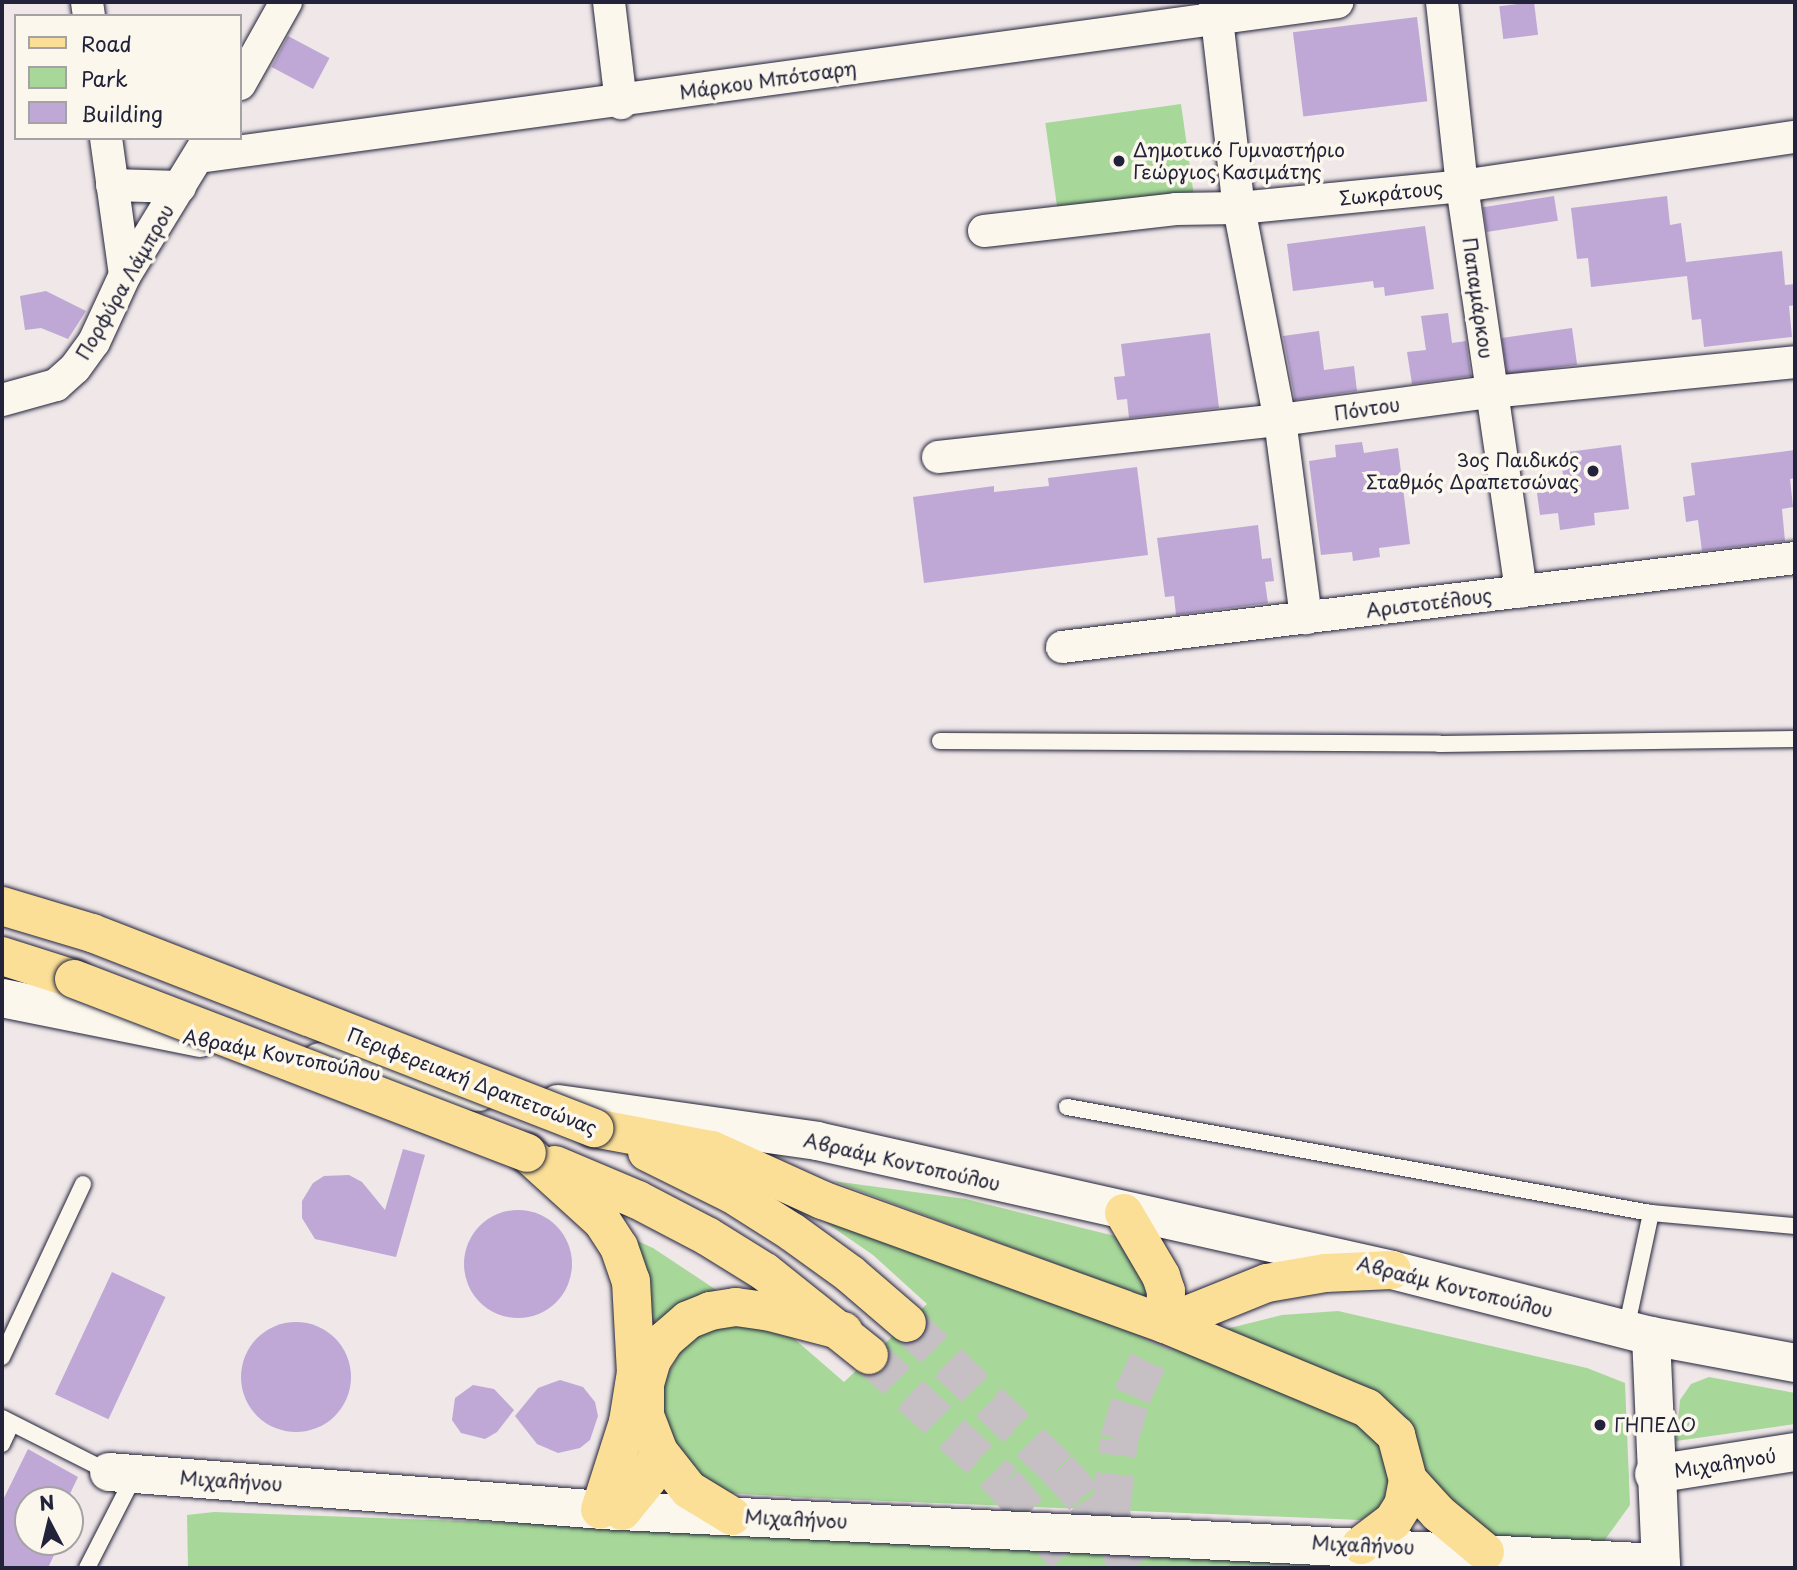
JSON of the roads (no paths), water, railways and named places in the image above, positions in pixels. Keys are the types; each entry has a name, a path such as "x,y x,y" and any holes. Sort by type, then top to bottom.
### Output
{"main road":[{"name":"Περιφερειακή Δραπετσώνας","path":"2,906 92,933 594,1128 732,1194 792,1232 850,1274 906,1324"},
{"path":"2,956 74,979 527,1153 638,1200 765,1272 856,1343 736,1307 688,1320 665,1340 652,1360 645,1384 645,1416 659,1452 689,1490 732,1516"},
{"path":"594,1128 712,1150 822,1200 1165,1324 1367,1408 1396,1435 1408,1480 1403,1505 1393,1521 1361,1545"},
{"path":"527,1153 595,1214 615,1239 633,1290 636,1373 611,1511"},
{"path":"1124,1213 1161,1276 1166,1291 1165,1324"},
{"path":"1165,1324 1267,1283 1325,1273 1392,1270"},
{"path":"611,1511 647,1480 659,1452"},
{"path":"1408,1480 1438,1513 1485,1552"}],"street":[{"path":"242,80 286,2"},
{"path":"609,2 621,103"},
{"name":"Μάρκου Μπότσαρη","path":"204,148 621,103 1216,10 1338,2"},
{"name":"Παπαμάρκου","path":"1442,2 1462,186 1521,592"},
{"path":"1216,10 1239,208 1280,420 1306,618"},
{"name":"Σωκράτους","path":"984,231 1176,209 1239,208 1462,186 1795,137"},
{"path":"106,140 125,275"},
{"name":"Πορφύρα Λάμπρου","path":"2,400 56,385 94,342 125,275 204,148"},
{"path":"112,186 180,187"},
{"name":"Πόντου","path":"938,457 1280,420 1491,392 1795,362"},
{"name":"Αριστοτέλους","path":"1062,647 1795,558"},
{"name":"Αβραάμ Κοντοπούλου","path":"2,998 445,1087 817,1141 1124,1213 1392,1270 1639,1333 1795,1363"},
{"path":"1485,1552 1661,1566 1639,1333"},
{"name":"Μιχαληνού","path":"1654,1474 1795,1452"},
{"name":"Μιχαλήνου","path":"122,1473 611,1511 1485,1552"}],"lane":[{"path":"940,741 1439,744 1795,739"},
{"path":"1067,1107 1651,1213 1795,1226"},
{"path":"2,1357 83,1184"},
{"path":"1639,1333 1651,1213"},
{"path":"2,1444 6,1421 122,1473 87,1568"}],"tunnel":[{"path":"907,1323 1058,1469 1086,1500 1132,1568"},
{"path":"1116,1543 1111,1512 1119,1440 1132,1396 1165,1324"},
{"path":"869,1355 1004,1483 1075,1568"}],"place":[{"name":"Δημοτικό Γυμναστήριο Γεώργιος Κασιμάτης","path":"1119,161"},
{"name":"3ος Παιδικός Σταθμός Δραπετσώνας","path":"1593,471"},
{"name":"ΓΗΠΕΔΟ","path":"1600,1425"}]}
